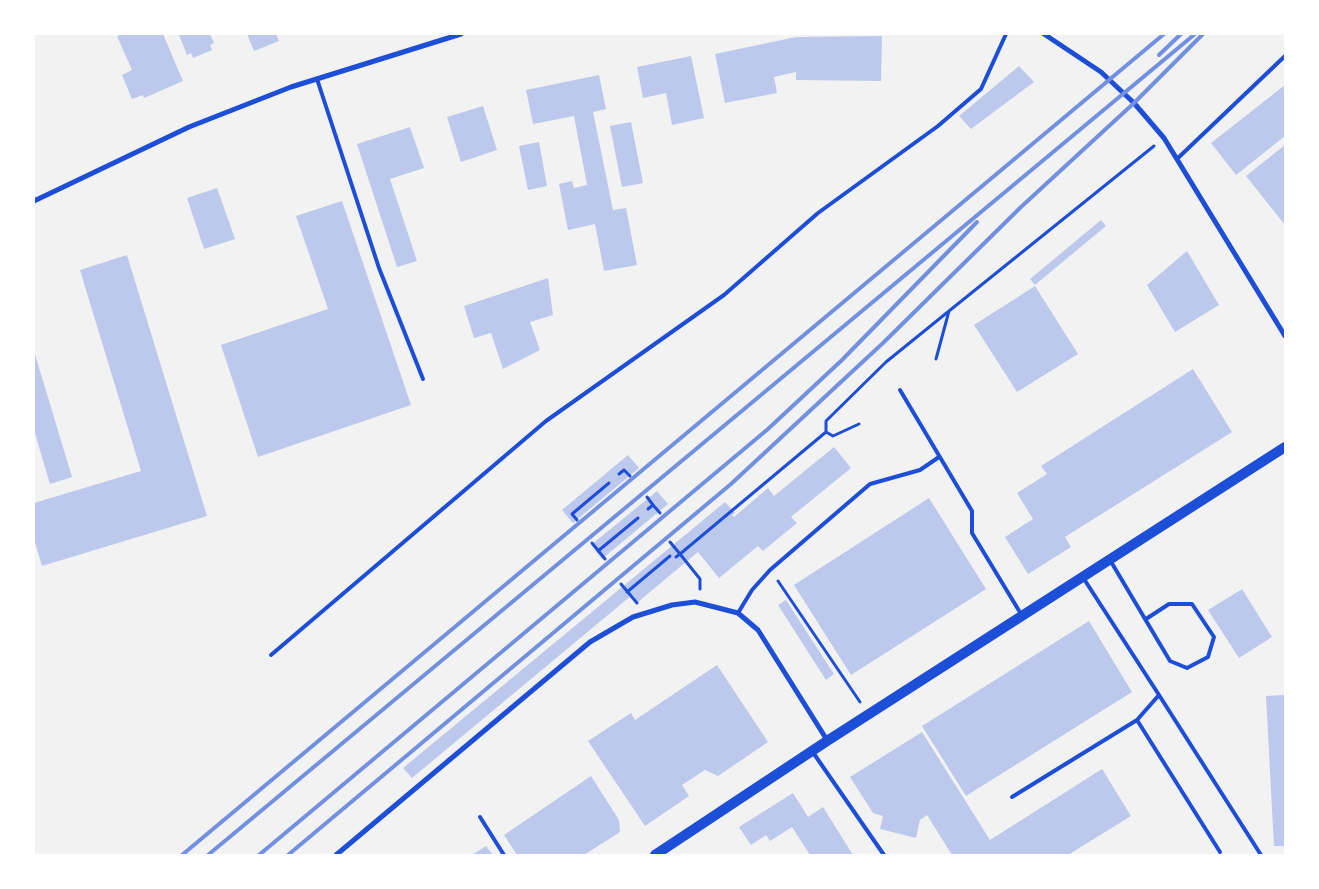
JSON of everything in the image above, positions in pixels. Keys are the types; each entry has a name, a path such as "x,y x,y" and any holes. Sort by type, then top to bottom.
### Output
{"main road":[{"path":"655,855 827,741 1285,447"}],"street":[{"path":"34,201 189,127 317,79 460,34"},
{"path":"1044,34 1101,72 1134,103 1164,138 1178,158 1285,336"},
{"path":"336,855 590,642 633,617 672,605 700,603 738,613 758,630 827,741"}],"lane":[{"path":"271,655 546,421 716,301 818,213 938,126 981,89 1006,34"},
{"path":"1178,158 1285,56"},
{"path":"317,79 379,268 424,379"},
{"path":"900,390 972,512 972,533 1022,616"},
{"path":"738,613 752,590 770,570 870,484 920,470 939,457"},
{"path":"1110,560 1170,661 1186,668 1208,657 1214,637 1192,604 1170,604 1146,619"},
{"path":"1083,578 1261,855"},
{"path":"1012,797 1137,720 1159,694"},
{"path":"1137,720 1220,852"},
{"path":"812,751 884,855"},
{"path":"480,817 504,855"}],"path":[{"path":"826,432 826,420 886,362 1164,138"},
{"path":"936,359 949,310"},
{"path":"826,432 833,436 859,424"},
{"path":"678,555 826,432"},
{"path":"619,474 624,470 630,476"},
{"path":"577,520 572,514 609,483"},
{"path":"647,497 660,513"},
{"path":"648,509 653,505"},
{"path":"598,551 638,518"},
{"path":"670,542 678,555 700,579 700,603"},
{"path":"592,543 605,559"},
{"path":"621,584 627,592 670,556"},
{"path":"770,570 868,715"}],"building":[{"path":"123,34 163,34 183,81 144,98 143,95 132,99 122,75 132,70 117,36"},
{"path":"210,34 214,43 210,45 212,50 193,58 191,53 187,55 179,35"},
{"path":"247,34 276,34 279,41 254,51"},
{"path":"882,36 881,81 796,80 796,72 774,77 777,93 725,103 715,54 796,37"},
{"path":"691,56 704,118 672,125 666,93 643,98 637,67"},
{"path":"1019,66 1034,82 971,129 959,116"},
{"path":"599,75 606,109 593,112 613,210 626,208 637,265 604,271 595,224 568,230 559,184 572,181 574,188 587,185 574,116 533,124 526,90"},
{"path":"1285,85 1285,136 1236,175 1211,143"},
{"path":"483,106 497,150 461,162 447,117"},
{"path":"631,122 643,183 622,187 610,126"},
{"path":"410,127 424,168 390,179 417,261 397,267 357,144"},
{"path":"539,142 547,186 528,190 519,146"},
{"path":"1285,145 1285,225 1246,176"},
{"path":"217,188 235,239 204,249 187,198"},
{"path":"342,201 411,405 258,457 221,345 328,309 296,216"},
{"path":"1101,220 1106,226 1035,285 1030,279"},
{"path":"1187,251 1219,305 1175,332 1147,285"},
{"path":"127,255 207,516 42,566 34,539 34,503 141,471 80,270"},
{"path":"548,278 553,315 530,322 540,350 503,369 491,333 474,338 464,306"},
{"path":"1035,286 1078,354 1017,392 974,325"},
{"path":"34,351 72,477 50,484 34,430"},
{"path":"1193,369 1232,432 1065,537 1071,547 1028,574 1005,537 1033,519 1017,493 1047,474 1041,466"},
{"path":"834,447 851,468 791,517 797,523 763,551 758,546 719,578 698,552 638,602 632,595 412,778 403,768 725,502 735,513 732,515 734,517 768,488 774,496"},
{"path":"628,455 639,468 573,523 562,510"},
{"path":"657,491 668,504 602,559 591,545"},
{"path":"929,498 986,589 851,675 794,585"},
{"path":"1242,589 1272,637 1239,658 1208,610"},
{"path":"786,600 834,674 826,680 778,605"},
{"path":"1089,621 1132,692 966,796 922,726"},
{"path":"717,665 768,742 718,776 705,770 682,785 689,796 645,826 588,741 631,713 635,720"},
{"path":"1285,695 1285,846 1274,846 1266,696"},
{"path":"922,732 990,840 1102,769 1131,816 1068,855 952,855 927,815 920,820 916,838 880,829 883,816 873,813 850,777"},
{"path":"591,776 619,820 620,832 584,855 517,855 504,835"},
{"path":"793,793 808,817 823,807 853,855 810,855 792,827 770,841 766,835 751,845 739,827"},
{"path":"486,846 493,855 472,855"}],"railway":[{"path":"182,855 1164,34"},
{"path":"1159,55 1181,34"},
{"path":"208,855 1195,34"},
{"path":"288,855 731,484 883,343 1021,207 1134,103 1203,34"},
{"path":"259,855 768,429 842,360 977,222"}]}
